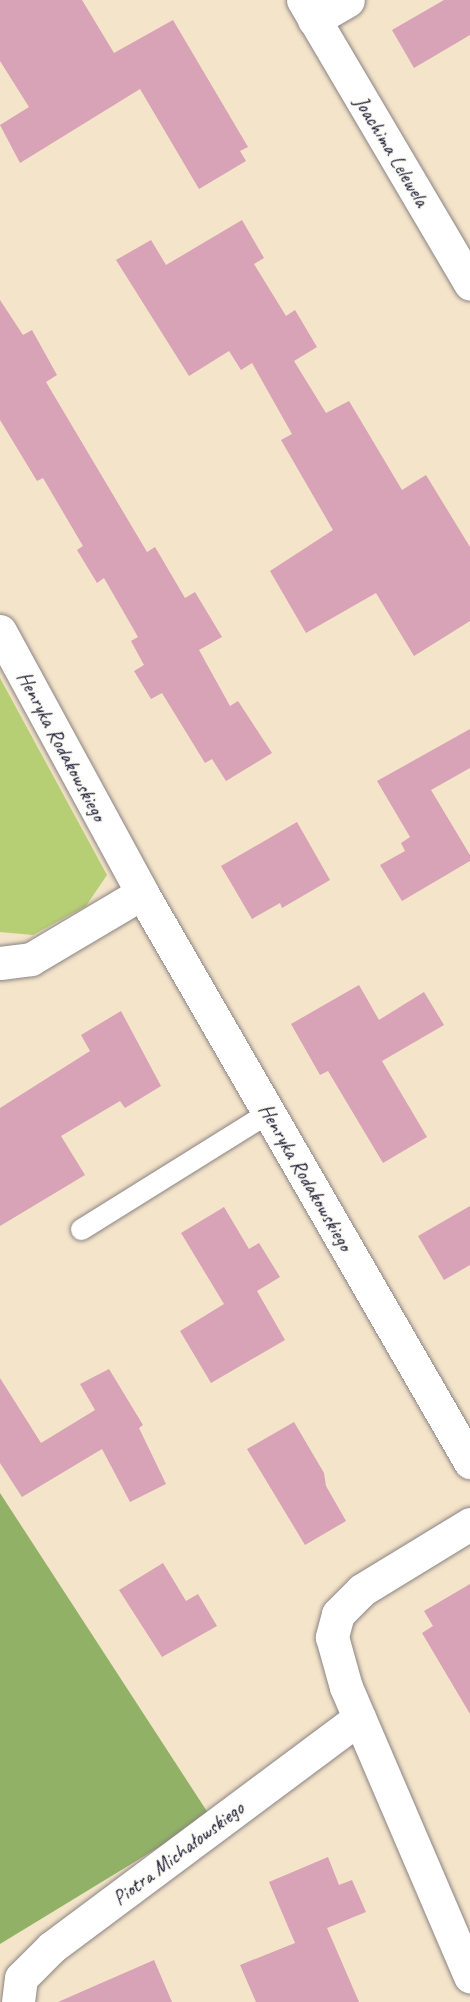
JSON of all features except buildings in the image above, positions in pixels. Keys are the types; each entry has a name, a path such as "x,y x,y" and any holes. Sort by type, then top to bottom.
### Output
{"street":[{"name":"Joachima Lelewela","path":"348,0 308,10 470,283"},
{"name":"Henryka Rodakowskiego","path":"0,631 142,893 470,1462"},
{"path":"0,963 31,959 142,893"},
{"path":"470,1524 362,1590 338,1614 332,1637 336,1659 359,1718 470,1977"},
{"name":"Piotra Michałowskiego","path":"18,2002 21,1978 45,1953 359,1718"}],"lane":[{"path":"81,1228 268,1112"}],"green space":[{"path":"0,678 107,875 86,906 33,935 0,932"},
{"path":"0,1493 210,1816 0,1944"}]}
